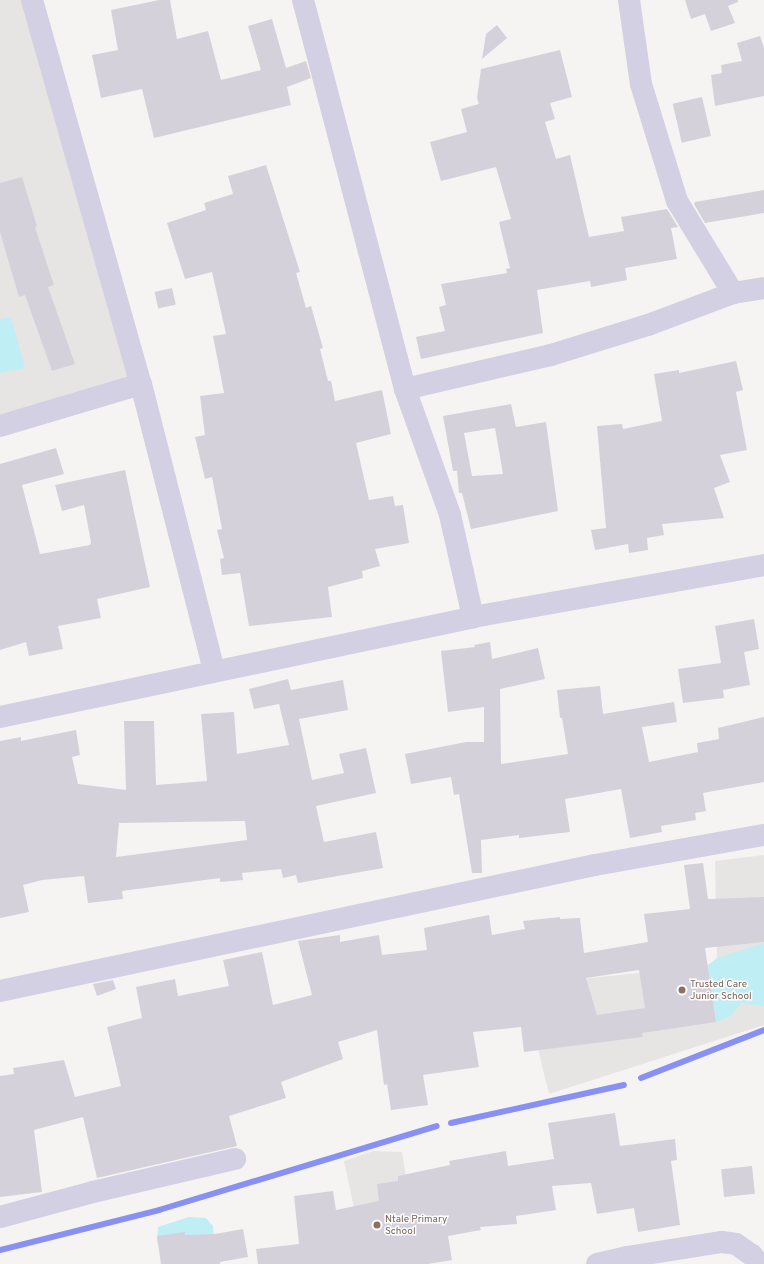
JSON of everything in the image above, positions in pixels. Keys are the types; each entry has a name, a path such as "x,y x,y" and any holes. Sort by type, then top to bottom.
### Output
{"street":[{"path":"32,0 141,384 214,670"},
{"path":"303,0 405,389 450,515 473,617"},
{"path":"629,0 641,84 677,201 734,294"},
{"path":"405,389 551,355 648,325 734,294 764,288"},
{"path":"0,426 141,384"},
{"path":"0,717 214,670 473,617 764,565"},
{"path":"0,991 596,865 764,835"},
{"path":"0,1217 93,1192 235,1159"},
{"path":"597,1264 627,1257 722,1242 736,1244 752,1255 759,1264"}],"shaded area":[{"path":"0,0 23,0 138,396 0,437"},
{"path":"11,317 25,368 0,373 0,319"},
{"path":"764,855 764,1025 549,1094 524,992 590,978 707,966 717,958 715,861"},
{"path":"764,943 764,1006 741,1003 731,1016 716,1022 707,966 717,958"},
{"path":"373,1151 402,1152 420,1264 366,1264 344,1161"},
{"path":"189,1217 206,1218 213,1226 214,1242 172,1258 157,1243 158,1227"}],"building":[{"path":"159,0 170,0 177,39 208,31 221,80 261,70 248,26 272,19 286,68 306,61 311,78 287,87 291,105 154,138 142,89 101,98 92,55 118,50 111,10"},
{"path":"685,0 738,0 738,2 728,6 735,23 711,31 705,14 691,19"},
{"path":"497,25 507,38 482,59 486,34"},
{"path":"760,36 764,48 764,96 715,106 711,75 722,73 721,65 742,61 737,43"},
{"path":"560,50 572,97 550,103 555,119 545,122 556,159 570,155 589,237 624,231 621,217 667,209 678,227 671,228 677,259 625,268 627,280 591,287 590,281 537,290 543,333 421,359 416,337 445,331 439,307 446,305 441,284 507,273 506,269 510,268 499,222 511,219 496,167 441,181 430,142 467,132 461,109 479,104 477,98 481,69"},
{"path":"702,97 711,136 682,143 673,104"},
{"path":"266,165 300,272 296,273 306,308 311,306 323,348 320,349 328,381 331,381 335,401 382,390 391,434 356,443 369,500 393,496 395,506 403,505 409,543 375,549 380,566 362,571 363,578 328,587 332,617 249,626 240,573 222,575 220,559 224,558 217,530 222,529 212,477 205,479 195,437 205,435 200,396 224,393 213,336 226,334 212,272 185,279 167,223 206,210 204,203 233,194 228,176"},
{"path":"22,177 37,226 35,227 54,285 48,287 75,364 52,371 25,295 19,297 0,232 0,183"},
{"path":"764,190 764,213 705,223 694,204 695,202"},
{"path":"172,288 176,305 158,309 154,292"},
{"path":"736,361 743,390 736,392 747,450 720,455 730,482 714,488 724,518 662,524 664,535 647,538 648,550 629,553 628,544 595,550 591,530 606,528 597,426 622,424 623,429 662,421 654,374 679,370 679,373"},
{"path":"511,404 516,427 546,422 558,511 471,529 462,493 459,493 457,471 453,471 443,416","holes":["495,428 503,474 472,476 464,433"]},
{"path":"56,448 64,474 22,485 40,554 90,545 91,542 84,505 62,511 55,485 125,470 150,587 97,599 101,618 58,626 63,649 29,656 26,642 0,650 0,464"},
{"path":"754,619 759,649 744,652 750,685 723,690 724,698 683,703 678,669 721,663 715,626"},
{"path":"490,642 492,659 538,648 545,679 500,689 501,764 568,754 562,718 560,718 557,690 600,686 603,714 674,702 677,722 642,727 649,762 698,752 697,743 719,739 718,728 764,717 764,782 703,793 706,811 695,813 696,820 661,826 662,832 630,838 621,789 565,799 570,832 519,838 519,835 481,840 482,873 472,873 459,794 454,795 451,777 411,784 405,754 466,742 484,742 484,707 448,712 441,651 475,647 474,645"},
{"path":"288,679 291,690 343,680 348,710 299,719 312,780 344,773 339,754 366,748 376,793 316,806 324,842 376,832 383,868 298,883 296,875 283,878 281,869 242,873 243,880 220,882 220,878 122,891 123,899 88,903 84,876 42,880 23,885 29,912 0,918 0,741 21,737 21,741 76,730 80,755 72,757 78,784 126,790 124,721 154,721 156,785 207,781 201,714 234,712 237,754 289,745 279,704 254,709 249,689","holes":["245,821 247,840 116,857 119,823"]},
{"path":"703,863 708,899 764,897 764,942 705,948 716,1022 642,1033 643,1037 524,1052 521,1027 473,1032 479,1067 423,1075 428,1105 391,1110 387,1084 384,1085 377,1030 338,1042 343,1059 281,1082 286,1098 229,1116 237,1146 97,1178 83,1117 34,1130 42,1192 0,1197 0,1076 14,1074 13,1068 64,1060 75,1097 121,1086 107,1027 142,1018 136,987 175,979 178,996 229,986 223,960 262,952 273,1005 312,995 298,941 340,935 340,942 379,935 382,955 427,950 424,928 489,915 492,935 525,929 523,921 560,917 560,919 580,918 584,953 648,942 644,914 690,909 684,865","holes":["639,970 645,1008 597,1015 586,978"]},
{"path":"113,980 116,989 97,996 93,984"},
{"path":"615,1113 620,1146 675,1139 677,1160 671,1161 680,1225 638,1232 634,1208 597,1214 591,1183 552,1186 556,1210 516,1216 517,1224 480,1227 481,1230 448,1236 452,1260 428,1264 258,1264 256,1249 299,1244 294,1196 333,1191 336,1210 379,1201 377,1184 398,1181 398,1176 450,1165 449,1161 506,1151 508,1166 554,1159 548,1123"},
{"path":"752,1166 755,1194 724,1197 721,1169"},
{"path":"243,1229 248,1257 220,1262 220,1264 161,1264 157,1236 185,1232 185,1235 215,1234"}],"waterway":[{"path":"641,1078 764,1030"},
{"path":"451,1123 624,1085"},
{"path":"0,1250 159,1210 437,1126"}],"place":[{"name":"Trusted Care Junior School","path":"682,990"},
{"name":"Ntale Primary School","path":"377,1225"}]}
